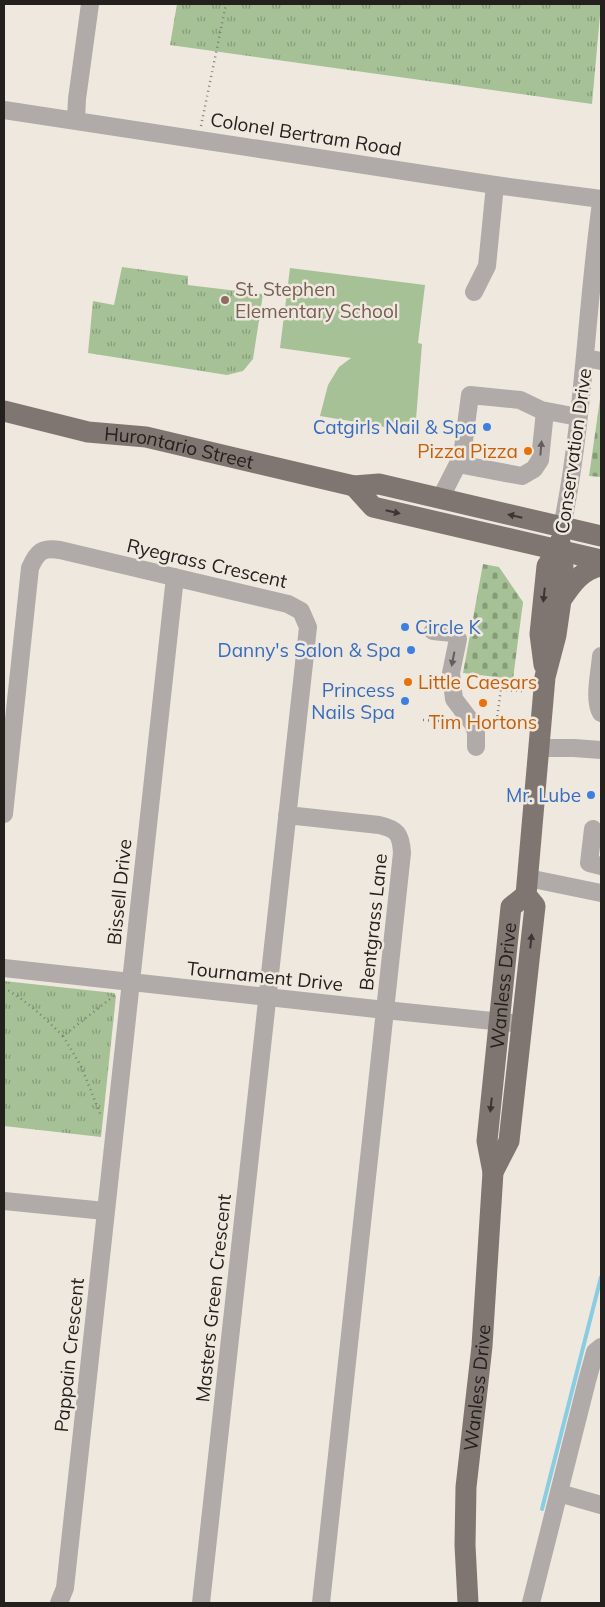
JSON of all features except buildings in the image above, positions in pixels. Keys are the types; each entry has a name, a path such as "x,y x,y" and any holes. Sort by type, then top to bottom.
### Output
{"main road":[{"name":"Hurontario Street","path":"4,411 88,432 146,437 354,486 379,484 601,536"},
{"path":"354,486 373,507 601,560"},
{"name":"Conservation Drive","path":"558,550 562,527"},
{"name":"Wanless Drive","path":"493,1172 509,1141 535,906 527,886 545,677 556,635 561,600 563,567 558,550"},
{"name":"Wanless Drive","path":"545,677 540,634 547,566 558,550"},
{"path":"561,600 577,578 592,568 601,566"},
{"name":"Wanless Drive","path":"468,1603 465,1545 466,1487 482,1346 493,1172 487,1141 511,907 527,886"}],"street":[{"path":"76,120 77,99 90,4"},
{"name":"Colonel Bertram Road","path":"4,110 601,201"},
{"path":"474,292 486,266 495,185"},
{"name":"Conservation Drive","path":"562,527 568,501 578,417 594,359 601,201"},
{"path":"440,499 462,456 470,395 520,400 545,411 578,417"},
{"path":"458,464 522,476 534,469 540,460 545,411"},
{"name":"Ryegrass Crescent","path":"4,814 30,568 34,558 40,551 50,549 175,577 288,604 302,611 308,626 268,997"},
{"name":"Bissell Drive","path":"105,1211 124,988 175,577"},
{"path":"433,631 453,633 458,639 451,673 454,698 473,724 476,732 476,747"},
{"path":"601,656 597,706 601,713"},
{"path":"538,748 601,750"},
{"name":"Bentgrass Lane","path":"287,815 379,824 391,827 398,834 402,843 402,853 385,1010"},
{"path":"593,829 589,863 601,866"},
{"path":"527,886 601,893"},
{"name":"Tournament Drive","path":"4,968 124,988 268,997 522,1024"},
{"name":"Masters Green Crescent","path":"201,1603 268,997"},
{"path":"321,1603 385,1010"},
{"path":"4,1201 105,1211"},
{"name":"Pappain Crescent","path":"60,1603 65,1588 105,1211"},
{"path":"531,1603 559,1493 594,1382 595,1352 601,1347"},
{"path":"559,1493 601,1505"}],"path":[{"path":"199,139 226,4"},
{"path":"496,726 502,681"},
{"path":"501,690 522,691"},
{"path":"4,988 34,1009 63,1036 81,1066 104,1120"},
{"path":"63,1036 124,988"}],"green space":[{"path":"177,4 601,4 592,104 170,45"},
{"path":"122,267 188,276 188,285 263,294 253,359 243,371 227,375 88,353 93,301 114,305"},
{"path":"290,268 425,285 418,343 422,344 415,432 320,416 328,385 339,367 351,358 280,348"},
{"path":"601,392 601,477 589,476"},
{"path":"483,564 499,567 523,602 513,679 463,673"},
{"path":"4,981 114,993 116,996 101,1137 4,1126"}],"waterway":[{"path":"542,1509 601,1277"}],"place":[{"name":"St. Stephen Elementary School","path":"225,300"},
{"name":"Catgirls Nail & Spa","path":"487,427"},
{"name":"Pizza Pizza","path":"528,451"},
{"name":"Circle K","path":"405,627"},
{"name":"Danny's Salon & Spa","path":"411,650"},
{"name":"Little Caesars","path":"408,682"},
{"name":"Princess Nails Spa","path":"405,701"},
{"name":"Tim Hortons","path":"483,703"},
{"name":"Mr. Lube","path":"591,795"}]}
